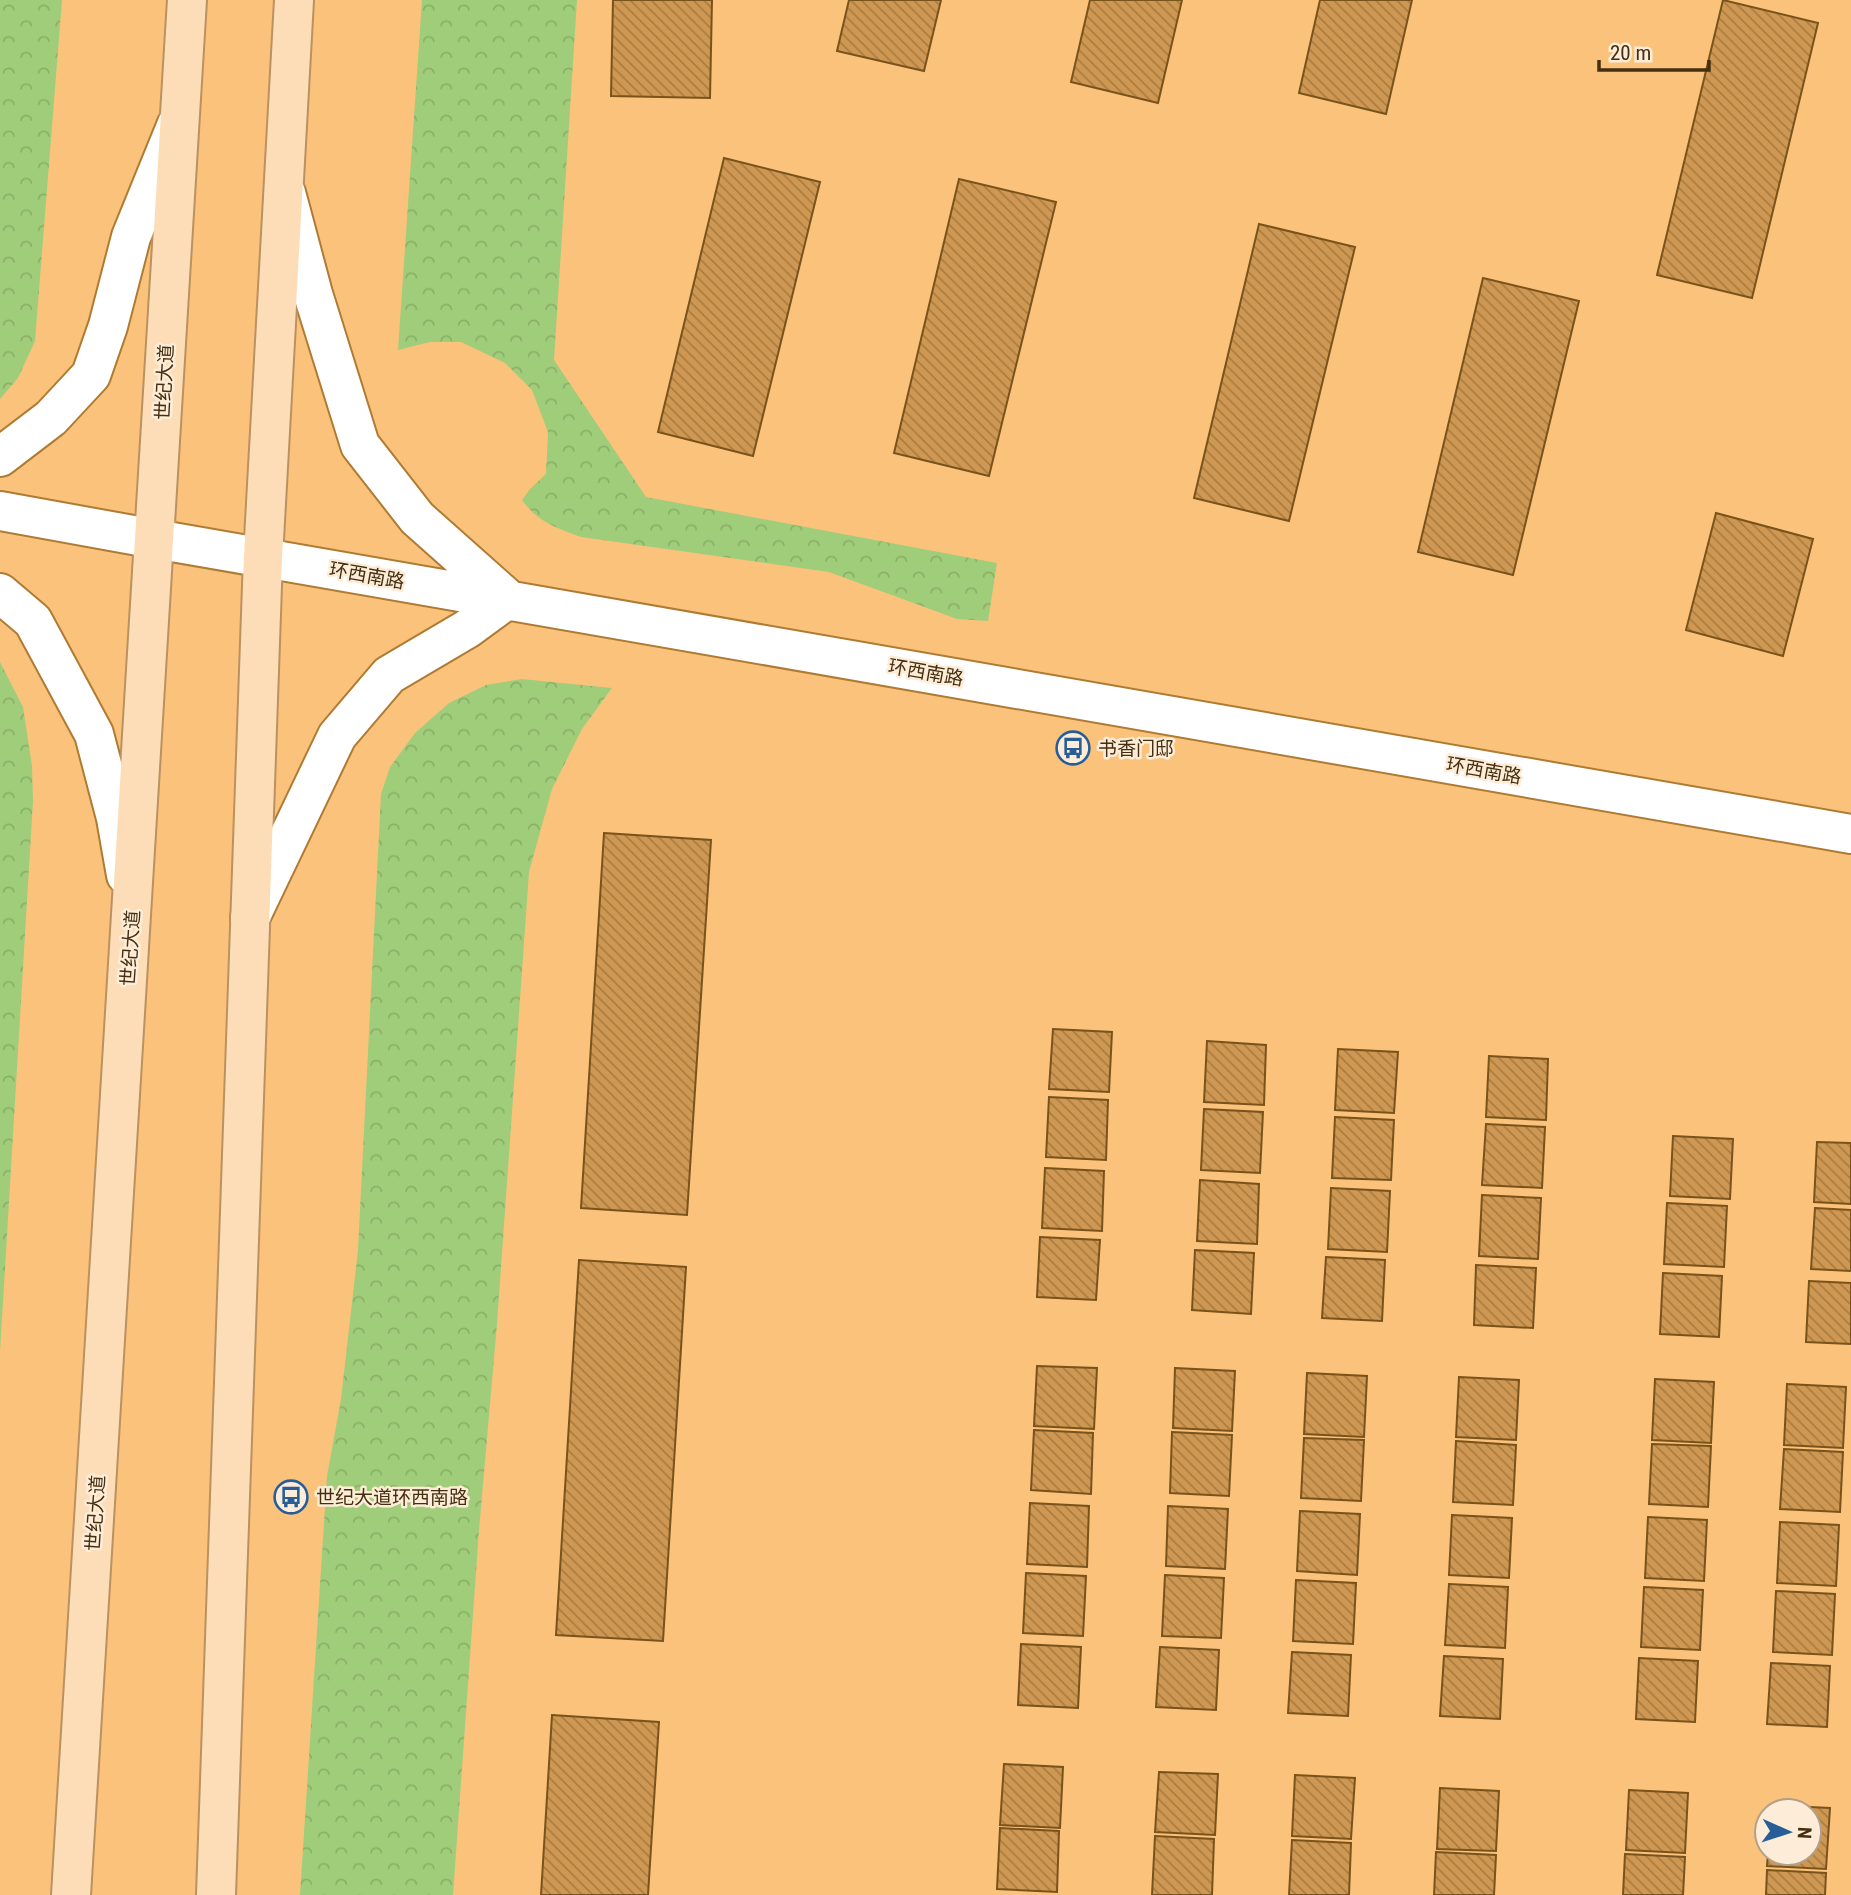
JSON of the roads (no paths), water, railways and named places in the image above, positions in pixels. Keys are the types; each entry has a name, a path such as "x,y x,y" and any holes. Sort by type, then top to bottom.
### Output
{"main road":[{"name":"世纪大道","path":"71,1895 187,0"},
{"path":"216,1895 263,557 294,0"}],"street":[{"path":"0,457 51,418 92,375 131,237 180,116"},
{"path":"250,918 337,736 389,675 467,629 508,599 417,518 360,445 313,295 284,184"},
{"name":"环西南路","path":"0,511 1851,834"},
{"path":"0,593 33,621 94,734 116,818 132,910"}],"place":[{"name":"书香门邸","path":"1073,748"},
{"name":"世纪大道环西南路","path":"291,1497"}]}
